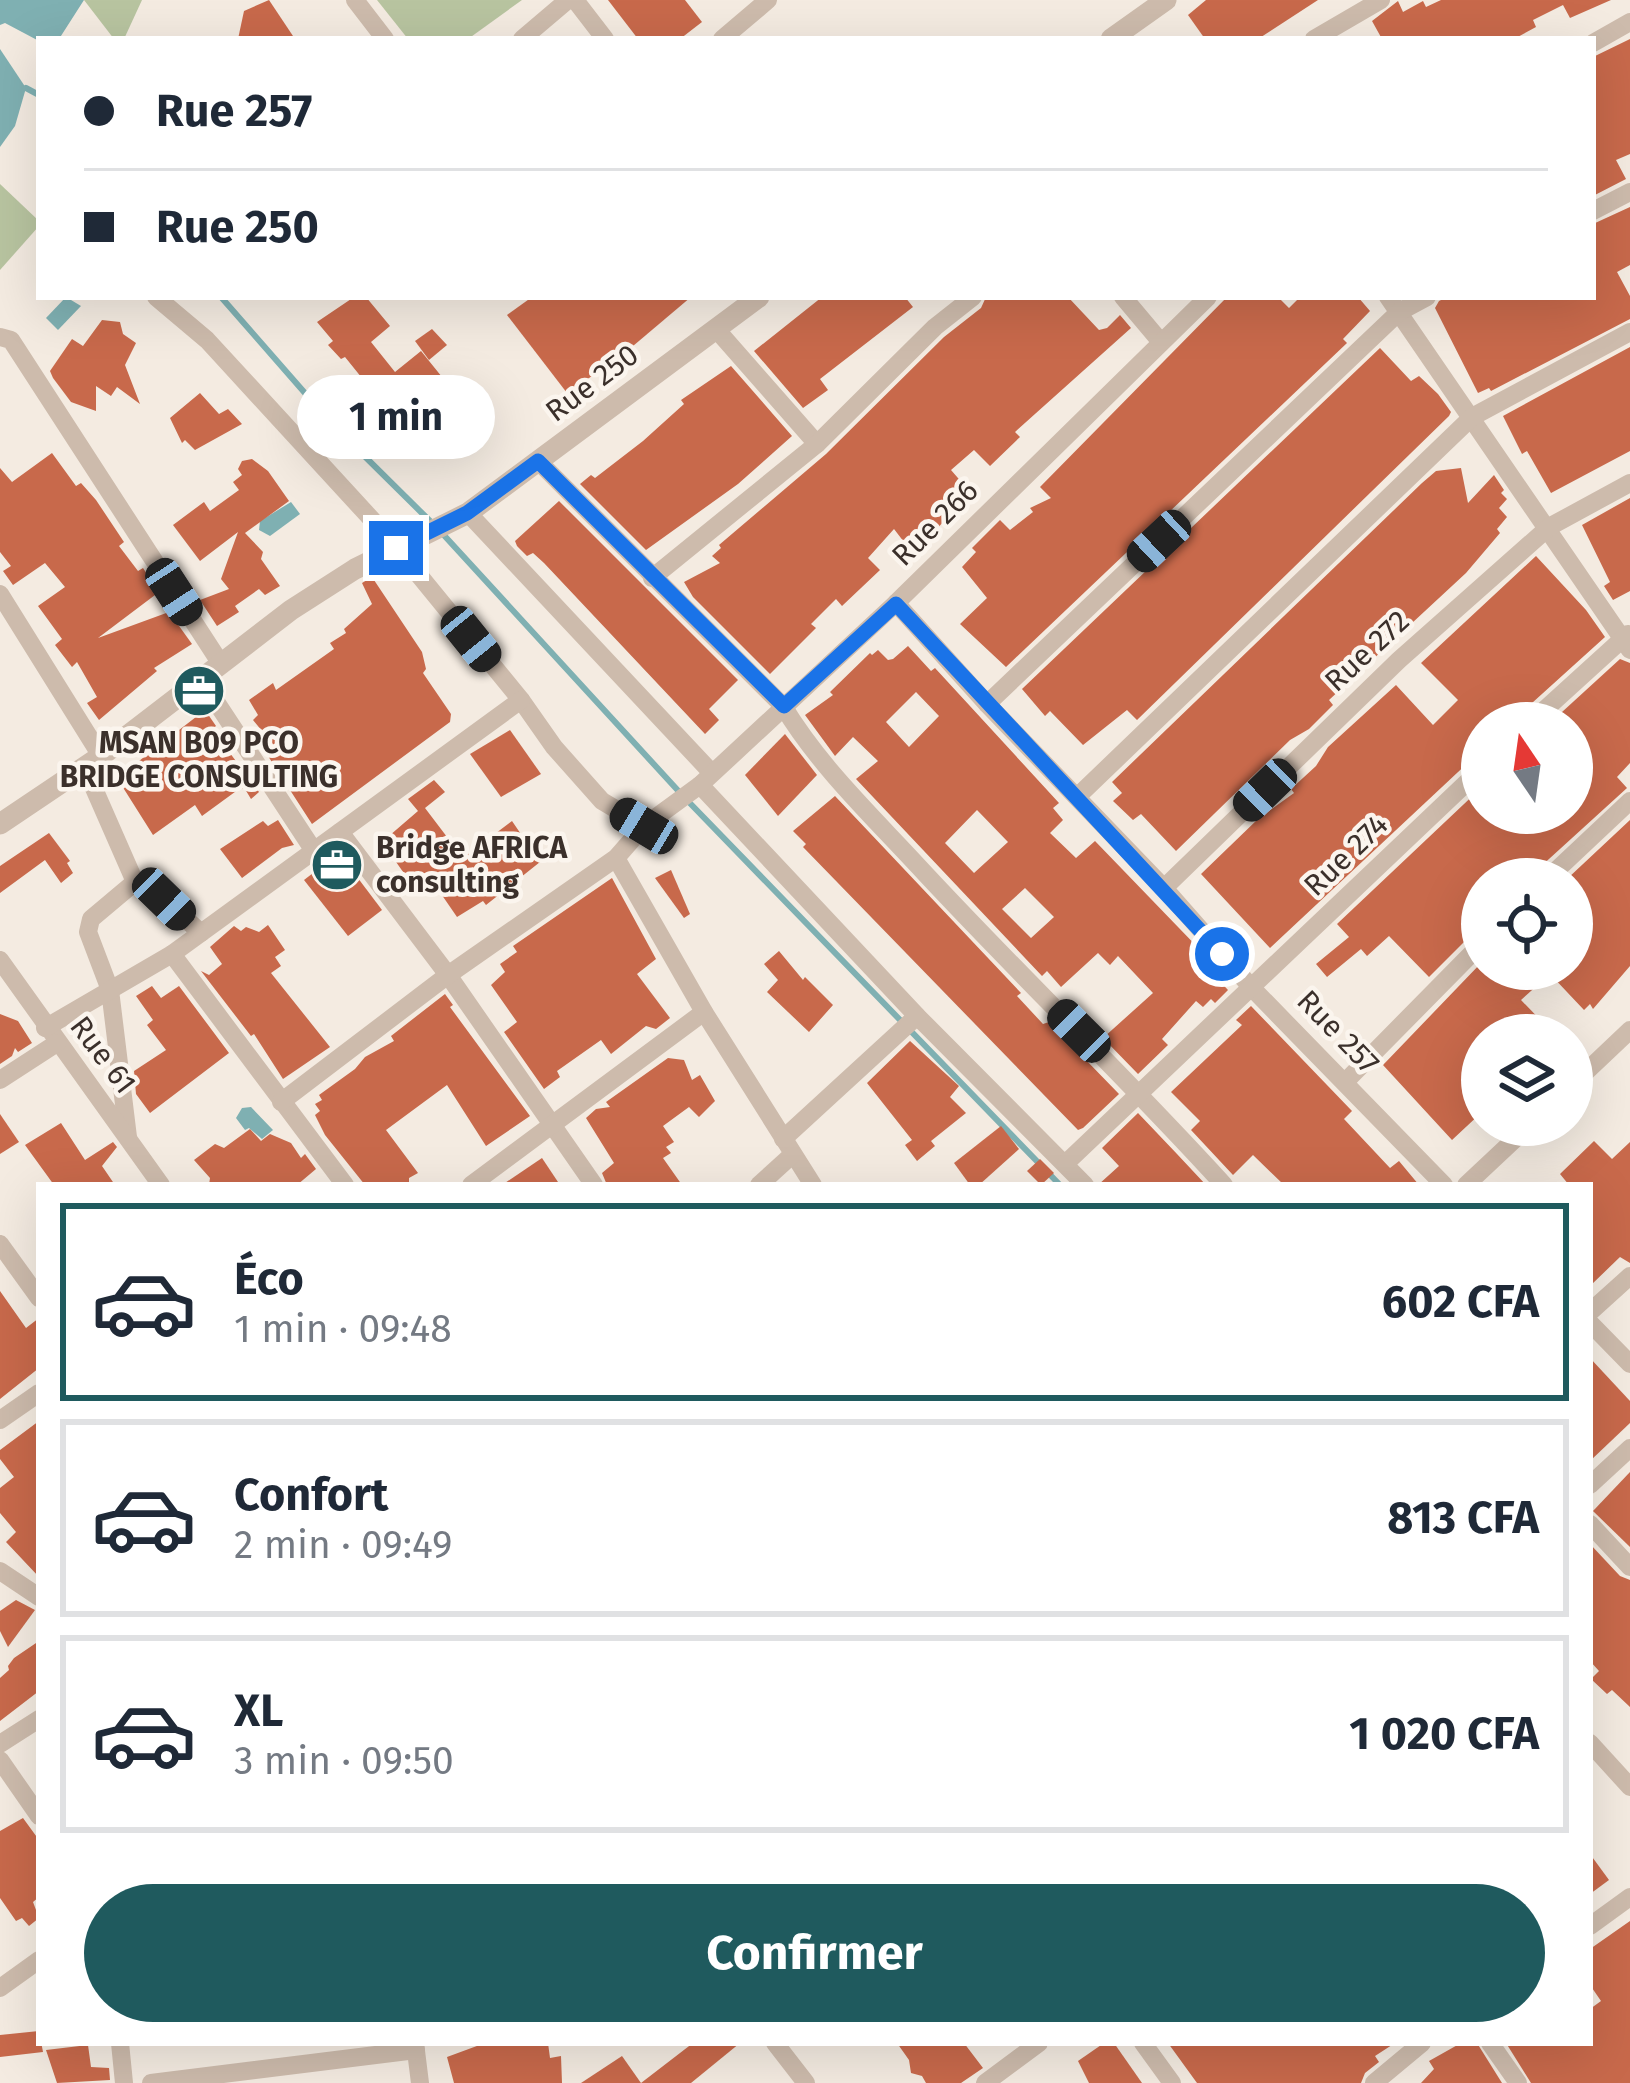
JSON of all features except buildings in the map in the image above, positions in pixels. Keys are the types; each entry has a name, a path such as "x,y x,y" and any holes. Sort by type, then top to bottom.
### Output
{"street":[{"path":"356,0 383,36"},
{"path":"526,36 572,0 602,36"},
{"path":"726,36 768,0"},
{"path":"1115,36 1166,0"},
{"path":"1319,36 1381,0"},
{"path":"1596,41 1630,22"},
{"path":"1596,209 1630,191"},
{"path":"160,300 207,340 396,548 521,700 554,748 602,801 644,826"},
{"name":"Rue 250","path":"0,824 93,762 290,610 467,513 755,300"},
{"path":"652,578 817,443 935,327 969,300"},
{"path":"1126,300 1160,341"},
{"name":"Rue 266","path":"281,1102 448,975 616,858 644,826 705,778 896,604 1205,300"},
{"path":"986,704 1394,304 1627,640 1555,702"},
{"path":"716,328 817,443"},
{"path":"1078,796 1472,417 1630,332"},
{"path":"0,337 11,340 221,664"},
{"path":"538,461 784,706 826,767 1221,1182"},
{"name":"Rue 272","path":"1164,888 1399,660 1549,527 1630,483"},
{"path":"467,513 916,1016 1082,1182"},
{"path":"0,594 93,762 135,881 164,899 201,933"},
{"name":"Rue 257","path":"896,604 1251,987 1441,1182"},
{"path":"201,679 314,851"},
{"path":"0,1080 110,990 172,954 521,700"},
{"name":"Rue 274","path":"1066,1163 1461,788"},
{"path":"1569,858 1630,801"},
{"path":"340,832 448,975 592,1182"},
{"path":"616,858 704,1012 811,1182"},
{"path":"128,1137 110,990 88,932 91,919 135,881"},
{"path":"172,954 342,1182"},
{"name":"Rue 61","path":"0,960 159,1182"},
{"path":"1345,1082 1461,964"},
{"path":"475,1182 704,1012"},
{"path":"761,1182 788,1147 916,1016"},
{"path":"1593,1065 1630,1030"},
{"path":"1469,1182 1507,1146"},
{"path":"0,1244 36,1294"},
{"path":"1593,1309 1630,1276"},
{"path":"1593,1326 1630,1364"},
{"path":"0,1420 36,1395"},
{"path":"1593,1482 1630,1448"},
{"path":"1593,1528 1630,1567"},
{"path":"0,1570 36,1596"},
{"path":"0,1744 36,1721"},
{"path":"1593,1746 1630,1786"},
{"path":"0,1760 36,1812"},
{"path":"1593,1924 1630,1897"},
{"path":"0,1988 36,1962"},
{"path":"120,2046 124,2083"},
{"path":"151,2083 415,2046 420,2083"},
{"path":"777,2046 801,2076 777,2083"},
{"path":"985,2083 1035,2046"},
{"path":"1145,2046 1172,2083"},
{"path":"1374,2083 1414,2046"},
{"path":"1492,2046 1518,2083"}],"green space":[{"path":"84,0 142,0 125,36 112,36"},
{"path":"377,0 522,0 472,36 406,36"},
{"path":"0,184 36,218 36,229 0,270"}],"water":[{"path":"0,0 84,0 61,36 36,39 5,23 0,25"},
{"path":"0,49 26,88 15,126 0,147"},
{"path":"63,300 81,306 58,330 46,318"},
{"path":"291,502 300,514 270,536 259,530 260,521"},
{"path":"251,1107 273,1130 262,1139 249,1128 245,1130 236,1118 242,1108"}],"waterway":[{"path":"26,88 36,93"},
{"path":"224,300 332,424 431,522"},
{"path":"441,532 683,796 1057,1182"}],"place":[{"name":"MSAN B09 PCO BRIDGE CONSULTING","path":"199,691"},
{"name":"Bridge AFRICA consulting","path":"337,865"}],"route":[{"path":"396,548 467,513 538,461 784,706 896,604 1222,954"}]}
